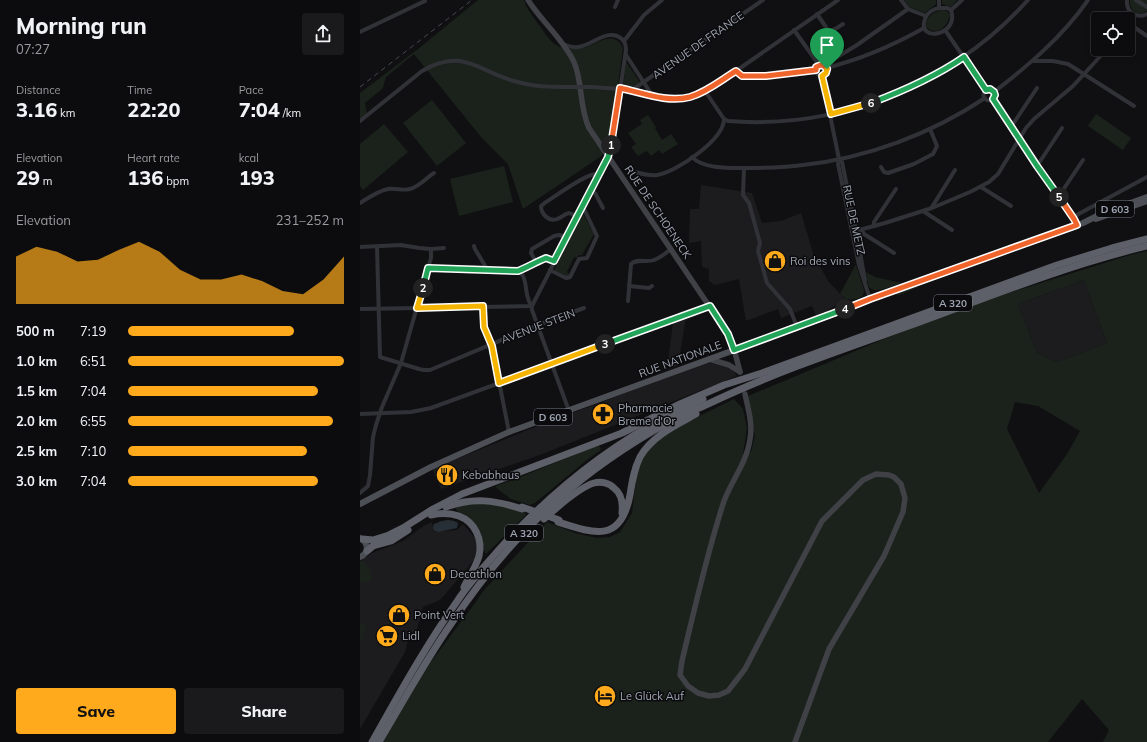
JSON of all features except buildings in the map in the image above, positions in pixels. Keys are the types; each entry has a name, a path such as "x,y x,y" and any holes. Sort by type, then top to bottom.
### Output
{"highway":[{"name":"A 320","path":"372,742 414,668 458,599 484,567 519,528 552,497 590,465 629,438 667,416 762,373 1057,265 1147,239"},
{"name":"A 320","path":"380,742 417,677 450,624 479,584 508,549 556,501 599,467 633,444 670,422 734,391 797,366 1060,271 1114,254 1147,246"},
{"path":"361,538 374,540 390,536 462,494 622,433 680,404 724,385 762,373"},
{"path":"443,504 465,499 483,498 502,501 591,532 607,531 615,527 624,517 635,471 640,457 654,440 664,432 711,406 734,391"},
{"path":"508,549 519,542 555,509 589,485 603,482 612,486 622,501 623,505 621,515 613,525 600,530 559,521"},
{"path":"367,551 373,546 400,536 431,515 456,503 474,500 498,502 522,508"},
{"path":"431,515 443,513 459,516 469,522 479,539 480,548 475,567 458,599"}],"main road":[{"name":"RUE DE SCHOENECK","path":"528,0 570,55 579,81 581,104 585,120 589,128 728,334 740,372 729,365 709,359"},
{"name":"RUE NATIONALE","path":"1080,224 1103,213 1147,197"},
{"name":"RUE NATIONALE","path":"360,504 431,467 509,432 870,299 1147,201"},
{"path":"745,394 751,425 751,438 743,463 727,493 718,520 682,661 680,675 688,686 698,693 710,696 719,695 728,691 745,669 822,521 863,480 876,474 889,475 901,484 905,498 904,512 884,556 829,649 795,742"},
{"name":"RUE NATIONALE","path":"360,500 400,483"},
{"path":"360,557 367,551 366,543 361,538"}],"street":[{"path":"615,7 618,0"},
{"path":"624,41 644,15 662,0"},
{"name":"AVENUE DE FRANCE","path":"632,90 763,0"},
{"path":"360,121 422,71 432,65 444,62 460,61 471,63 504,78 533,85 620,88 663,97 690,97 704,91 736,71 838,0"},
{"path":"901,0 908,9 926,16"},
{"path":"939,0 939,8"},
{"path":"951,10 962,0"},
{"path":"704,91 723,118 728,121 739,122 778,122 796,120 831,114 870,104 903,91 935,75 964,57 1017,13 1028,0"},
{"path":"1080,224 1073,217 1037,166 993,99 995,95 994,92 1032,61 1063,31 1088,0"},
{"path":"1127,0 1127,6 1131,12"},
{"path":"1136,0 1147,7"},
{"path":"360,32 425,1"},
{"path":"946,8 951,10 953,19 948,28 945,30 932,34 924,28 923,24 926,16 933,10 946,8"},
{"path":"825,67 908,9"},
{"path":"817,14 828,30 833,31 843,24"},
{"path":"1135,15 1141,16 1147,14"},
{"path":"794,30 819,65 825,67 843,64 878,52 924,28"},
{"path":"1135,28 1147,36"},
{"path":"945,30 986,90"},
{"path":"532,306 608,157 626,54 626,46 624,41 617,36 604,36 578,47 570,47 563,44"},
{"path":"626,54 650,92 650,95"},
{"path":"856,230 932,208 981,186 994,178 1026,128 1034,119 1073,86 1101,56"},
{"path":"1032,61 1062,62 1074,67 1134,106"},
{"path":"816,70 816,67 819,65"},
{"path":"816,70 818,75 822,76 826,73 825,67"},
{"path":"736,71 742,76 766,76 816,70"},
{"name":"RUE DE METZ","path":"822,76 831,114 839,159 838,164 845,186 850,213 856,230 860,269 870,299"},
{"path":"1011,127 1036,88"},
{"path":"986,90 990,89 994,92"},
{"path":"985,98 983,95 986,90"},
{"path":"985,98 989,101 993,99"},
{"path":"692,157 701,163 708,165 744,168 786,167 839,159 869,152 930,129 985,98"},
{"path":"635,172 655,175 662,174 678,167 709,145 724,123 723,118"},
{"path":"1037,166 1062,128"},
{"path":"881,167 884,172 888,173 914,164 934,154 937,146 930,129"},
{"path":"1059,196 1083,160"},
{"path":"744,168 744,195 749,203 760,243 758,251 767,284 790,309 797,327"},
{"path":"932,208 955,170"},
{"path":"360,203 383,190 405,190 415,187 434,173"},
{"path":"577,216 569,213 556,219 552,219 544,216 541,206 588,176 596,173 599,174"},
{"path":"1073,217 1147,177"},
{"path":"981,186 1011,206"},
{"path":"874,226 874,222 896,189"},
{"path":"591,190 595,193 603,208"},
{"path":"550,270 566,278 570,277 579,259 587,258 597,236 584,209 582,208"},
{"path":"922,211 952,230"},
{"path":"856,230 861,231 894,253"},
{"path":"536,262 531,253 532,249 554,236 559,235 566,237"},
{"path":"360,247 401,245 431,249 444,248"},
{"path":"474,246 487,269"},
{"path":"377,247 378,309"},
{"path":"360,493 365,489 369,482 374,433 380,413 401,363 431,258 431,249"},
{"path":"628,301 630,267 632,262 654,260 671,249"},
{"path":"428,268 518,271 546,258 554,261"},
{"path":"518,271 524,276 527,298 532,306 537,325 568,411"},
{"path":"629,286 649,288 652,286"},
{"path":"483,306 484,327 491,344 509,432"},
{"path":"360,309 532,306"},
{"path":"360,414 425,410 710,306"},
{"name":"AVENUE STEIN","path":"378,309 380,357 424,370 430,370 537,325 584,308"}],"shaded area":[{"path":"478,0 524,0 529,11 546,34 553,43 560,47 578,49 610,38 619,42 623,48 606,151 600,157 523,209 508,164 481,137 414,54 386,77 383,88 365,103 367,114 360,120 360,93 418,49"},
{"path":"904,0 936,0 936,4 925,13 909,7"},
{"path":"942,0 957,0 951,7 942,4"},
{"path":"1130,0 1147,0 1147,11 1144,13 1137,13 1133,10"},
{"path":"941,10 947,11 950,15 947,23 944,27 937,31 930,30 926,27 928,18 932,14"},
{"path":"626,63 640,82 632,89 623,86"},
{"path":"432,100 466,143 437,166 403,123"},
{"path":"1096,114 1131,138 1123,150 1088,126"},
{"path":"648,115 662,140 671,134 678,144 662,154 659,150 651,156 647,151 638,156 631,147 636,144 628,133 642,124 640,120"},
{"path":"384,124 408,152 363,190 360,186 360,144"},
{"path":"504,166 513,202 459,216 450,179"},
{"path":"701,185 752,193 762,223 781,221 801,213 814,256 828,281 845,299 826,312 816,316 812,306 781,318 778,309 746,321 739,279 715,285 709,281 709,269 702,267 701,241 689,243 690,209 699,209"},
{"path":"583,214 594,234 582,255 579,255 577,258 574,257 567,272 569,274 566,276 555,270 555,268"},
{"path":"1147,251 1147,742 1103,742 1109,730 1082,699 1048,742 383,742 419,678 484,590 547,522 575,533 597,538 610,537 620,532 632,513 638,464 652,445 671,430 734,399 743,409 747,428 743,454 751,452 755,436 748,396 934,318 1130,255","holes":["1084,280 1107,343 1057,362 1037,353 1018,304","1015,402 1038,406 1080,431 1067,454 1039,493 1007,429"]},
{"path":"856,265 864,293 858,299 846,299 840,294"},
{"path":"866,272 875,277 902,283 880,290 872,289 868,285"},
{"path":"1084,280 1107,343 1057,362 1037,353 1018,304"},
{"path":"917,285 918,287 899,295 895,294 895,293"},
{"path":"686,318 678,365 670,369 668,362 673,323"},
{"path":"709,363 732,369 737,376 540,455 441,489 432,469 530,429 702,364"},
{"path":"598,445 601,450 535,503 530,505 511,499 495,487 498,485"},
{"path":"479,502 515,508 525,512 526,515 487,553 485,553 482,536 479,529 473,521 455,507"},
{"path":"448,520 458,523 457,528 439,532 434,531 434,524"},
{"path":"432,522 434,532 457,530 463,524 477,542 477,552 474,560 440,600 423,607 416,633 408,641 405,652 360,729 360,561 372,553 403,541 422,527"},
{"path":"360,561 363,561 368,566 372,578 370,581 360,583"},
{"path":"360,622 366,625 362,641 360,641"}],"railway":[{"path":"360,87 472,0"}],"place":[{"name":"Roi des vins","path":"775,261"},
{"name":"Pharmacie Breme d'Or","path":"603,414"},
{"name":"Kebabhaus","path":"447,475"},
{"name":"Decathlon","path":"435,574"},
{"name":"Point Vert","path":"399,615"},
{"name":"Lidl","path":"387,636"},
{"name":"Le Glück Auf","path":"605,696"}],"route":[{"path":"964,57 986,90 990,89 994,92 995,95 993,99 1077,225 870,299 734,350 728,334 710,306 499,383 492,346 484,327 483,306 417,308 428,268 518,271 546,258 554,261 608,157 620,88 663,97 683,98 690,97 704,91 736,71 742,76 766,76 816,70 816,67 819,65 824,66 827,69 826,73 822,76 831,114 870,104 903,91 935,75 964,57"}]}
